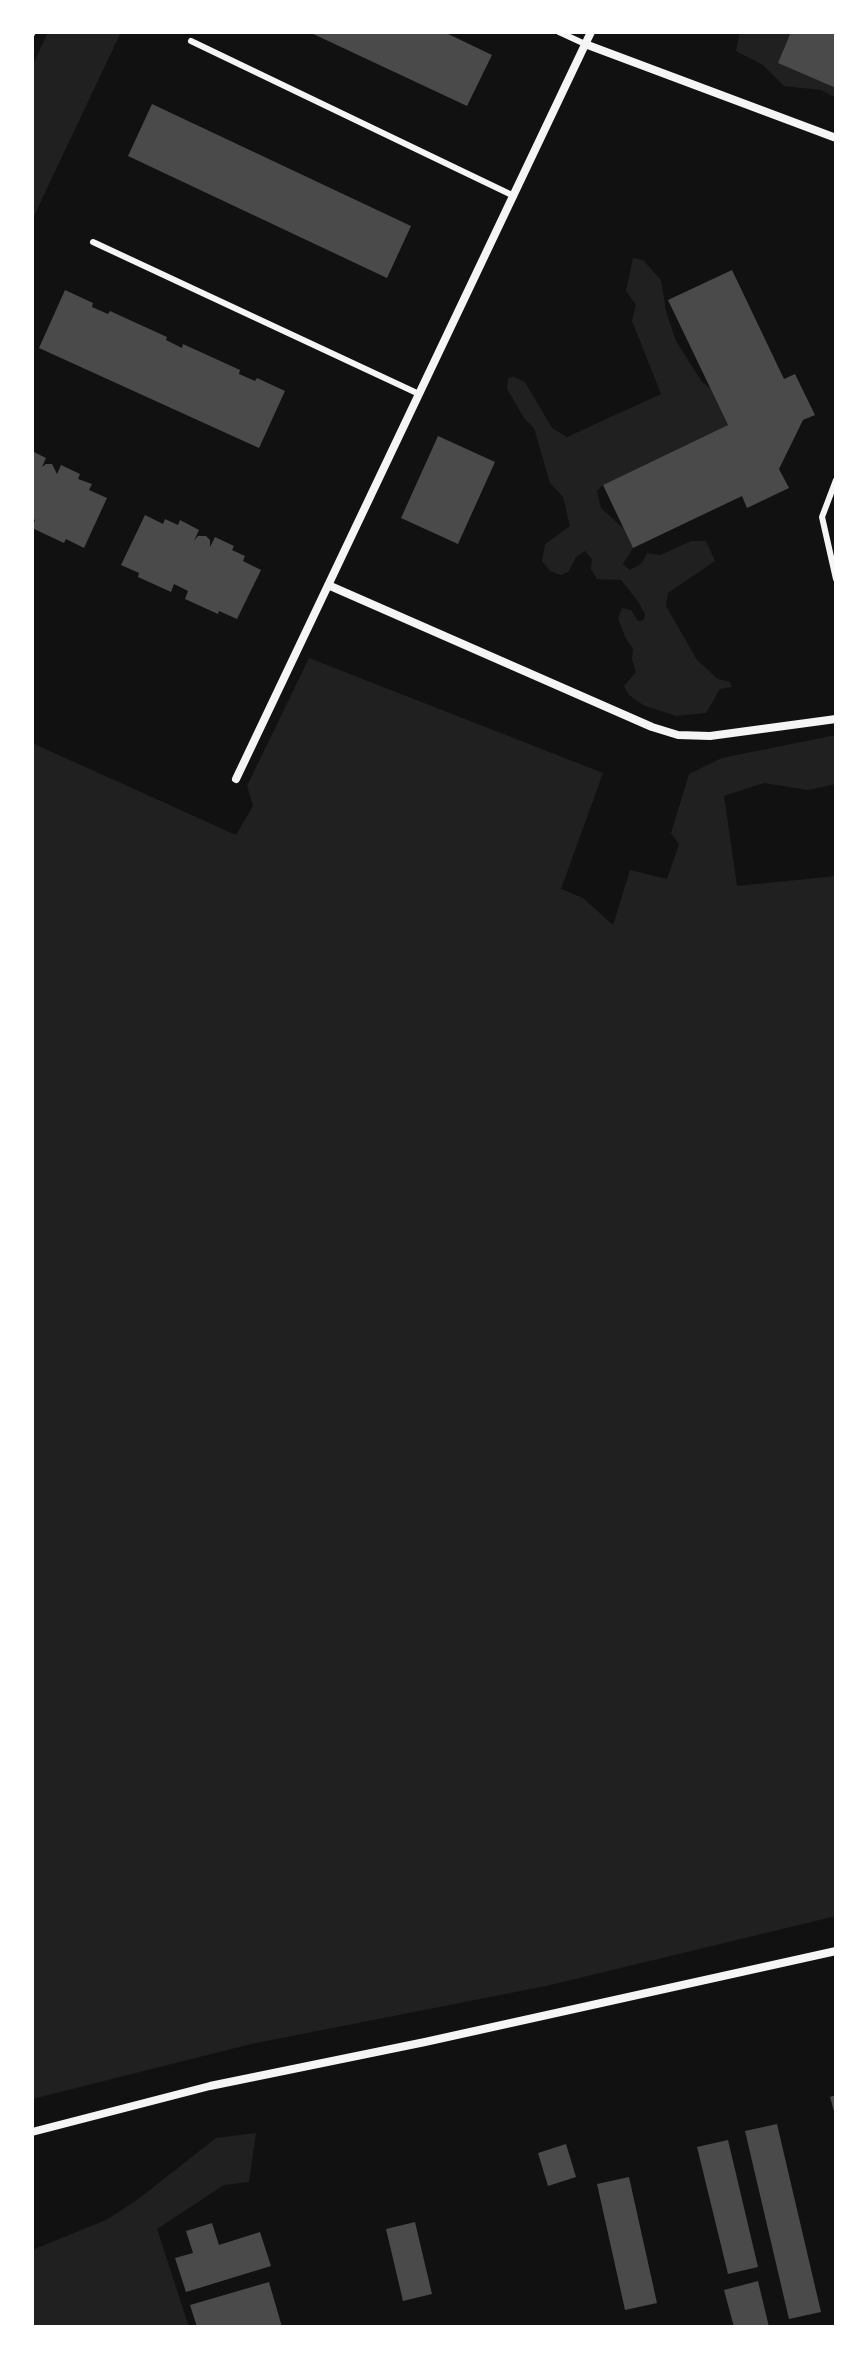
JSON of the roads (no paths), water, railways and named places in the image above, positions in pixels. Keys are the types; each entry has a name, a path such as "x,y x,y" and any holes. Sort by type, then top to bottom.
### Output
{"street":[{"path":"236,779 591,32"},
{"path":"585,44 836,138"},
{"path":"328,585 652,727 678,735 710,736 836,719"},
{"path":"32,2132 210,2086 440,2039 836,1951"}],"lane":[{"path":"559,32 585,44"},
{"path":"191,41 514,196"},
{"path":"93,242 419,394"},
{"path":"836,480 822,517 836,579"}]}
